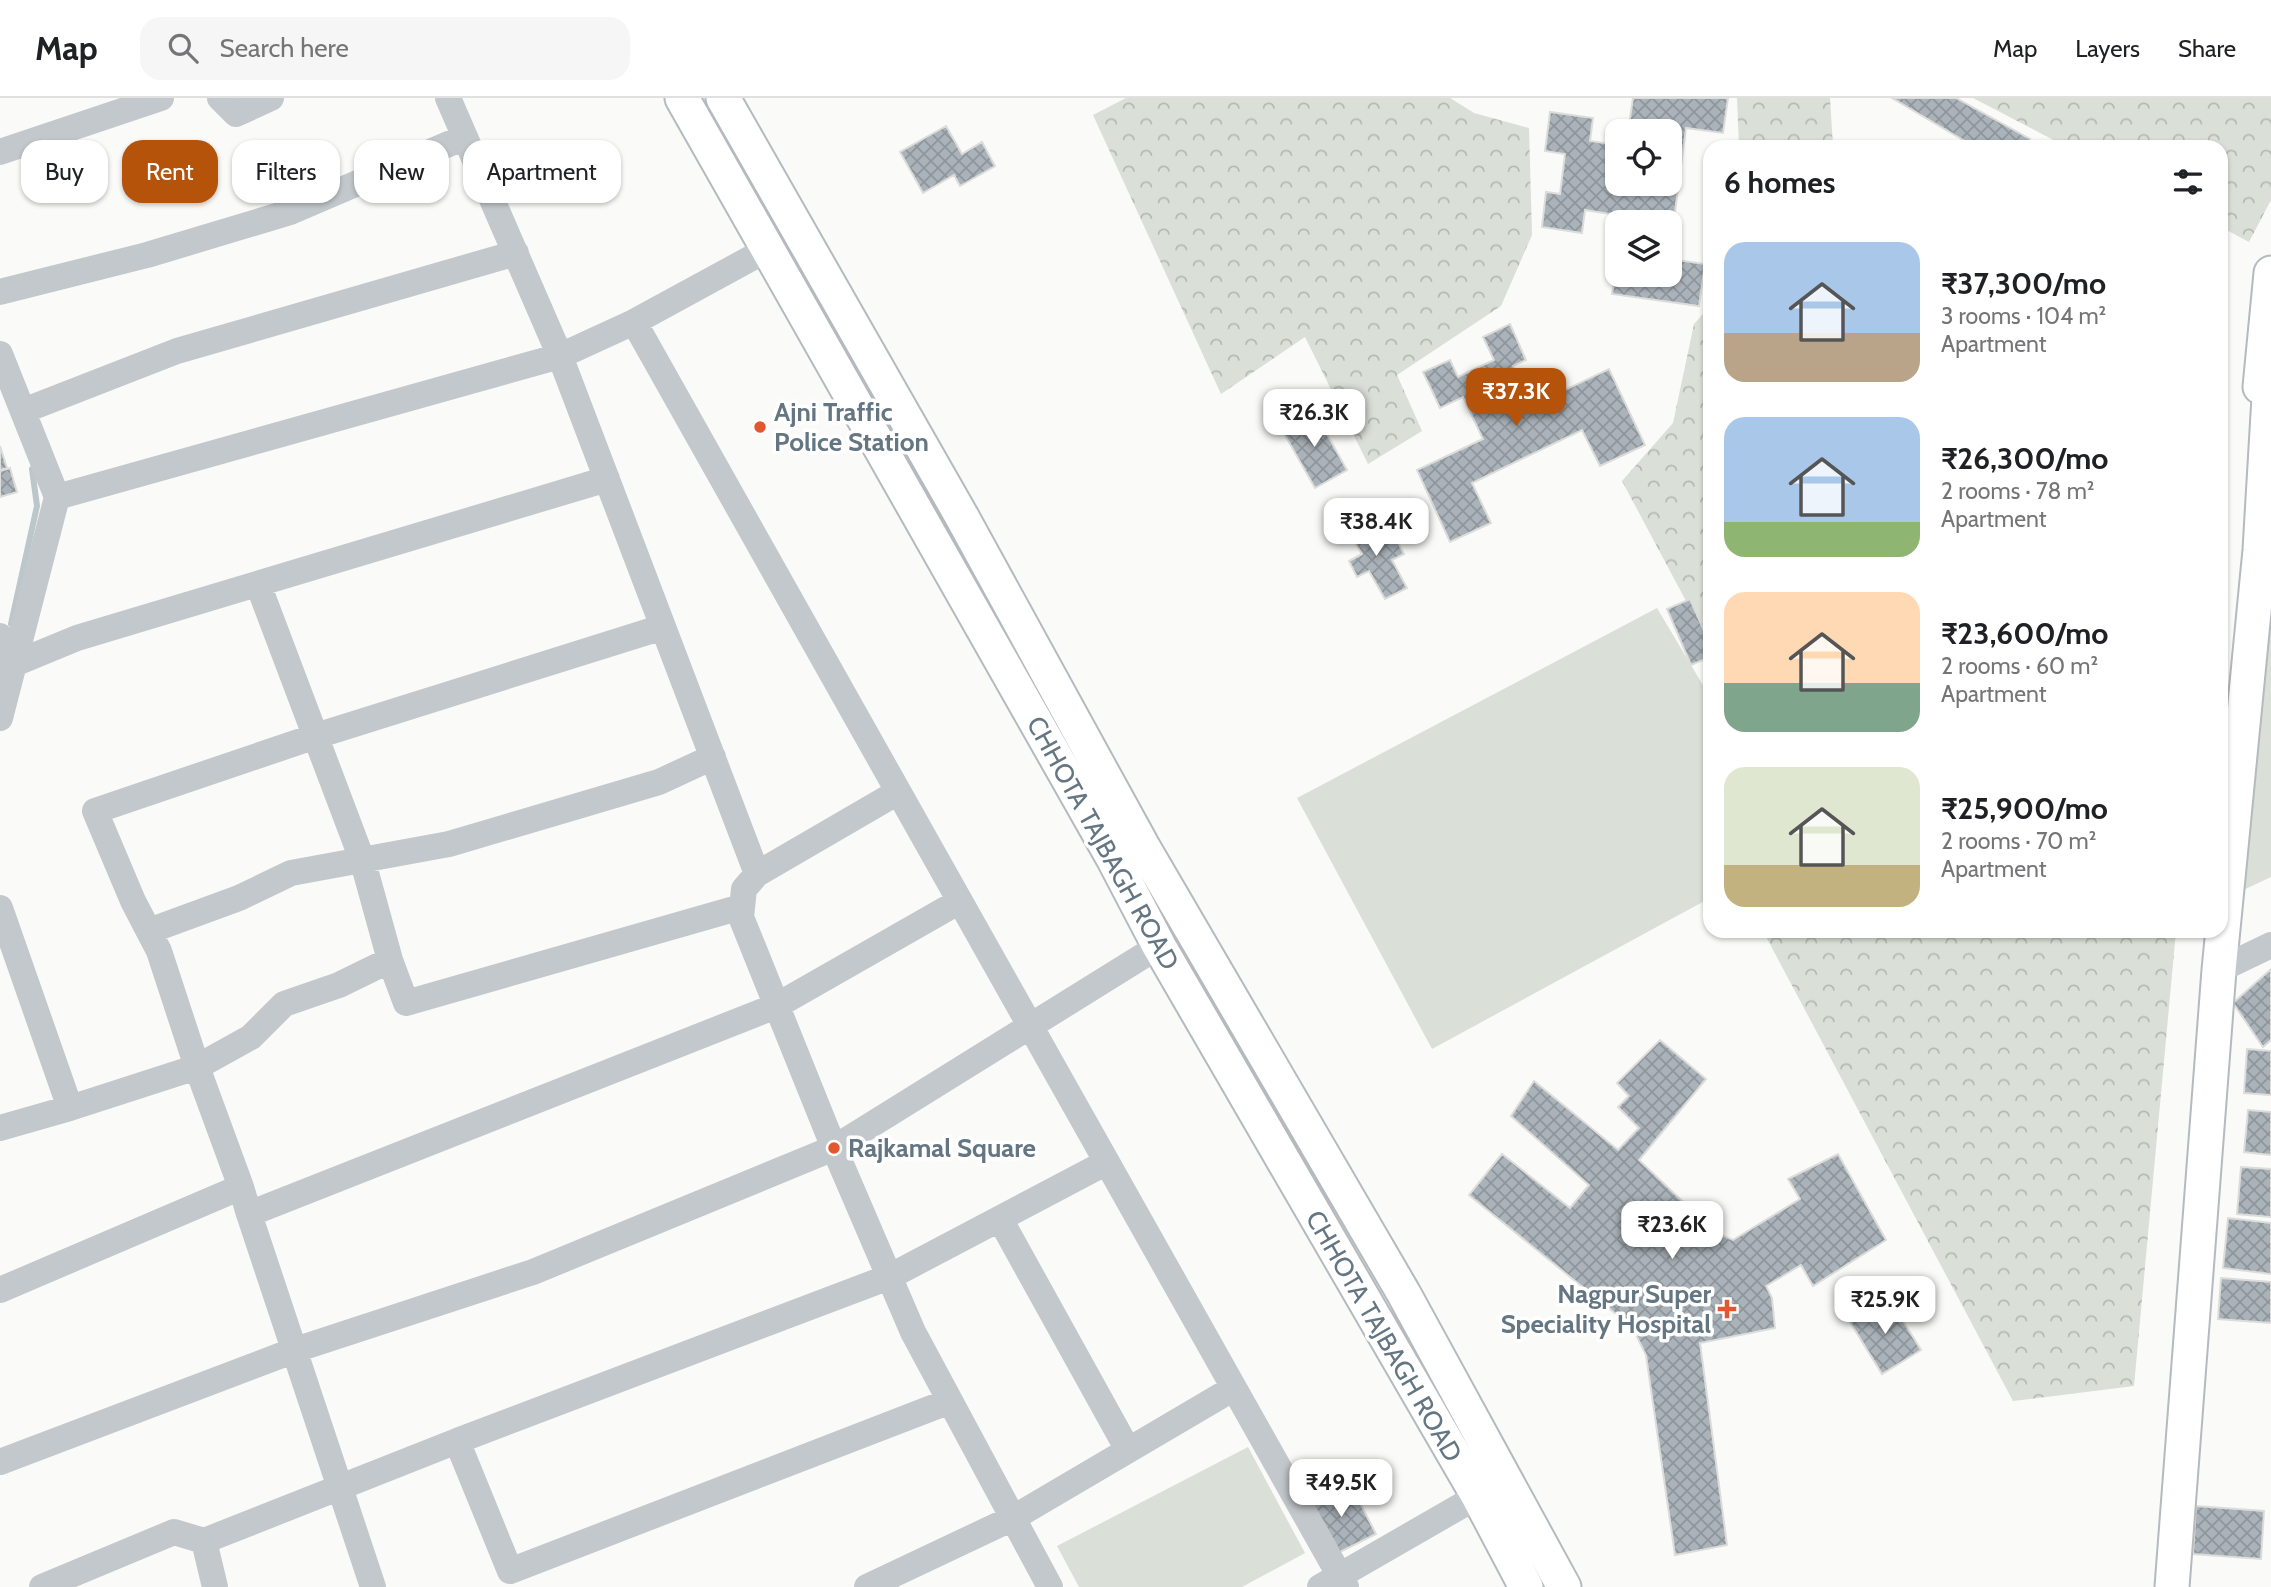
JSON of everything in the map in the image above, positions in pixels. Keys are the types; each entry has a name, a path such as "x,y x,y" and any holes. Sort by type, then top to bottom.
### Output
{"main road":[{"name":"CHHOTA TAJBAGH ROAD","path":"682,98 1106,846 1159,946 1478,1496 1526,1587"},
{"path":"723,98 956,506 1190,928 1404,1294 1564,1587"},
{"path":"2228,878 2260,550 2271,273"},
{"path":"2228,742 2268,368"},
{"path":"1159,946 1190,928"},
{"path":"2150,1587 2209,938"},
{"path":"2172,1587 2222,938"}],"street":[{"path":"0,152 162,98"},
{"path":"220,98 236,114 271,98"},
{"path":"448,98 560,356 757,874"},
{"path":"0,292 147,255 290,212 465,137"},
{"path":"57,497 560,356 634,322 768,249"},
{"path":"23,411 177,351 516,253"},
{"path":"634,322 1234,1388 1336,1583 1478,1496 1510,1489"},
{"path":"0,354 57,497 0,718"},
{"path":"14,664 77,638 607,479"},
{"path":"258,584 363,862 390,960 406,1003 741,907"},
{"path":"373,1587 241,1187 197,1067 163,962 95,811 316,736 663,627"},
{"path":"0,636 14,664"},
{"path":"149,931 239,898 291,873 363,862 462,840 659,782 713,757"},
{"path":"898,792 757,874 744,888 741,917 834,1147 913,1332 1050,1587"},
{"path":"249,1214 776,1006 960,901"},
{"path":"0,908 70,1108"},
{"path":"2219,970 2271,945"},
{"path":"0,1462 295,1350 533,1272 834,1147 1159,946"},
{"path":"0,1128 197,1067 251,1037 284,1004 339,985 390,960"},
{"path":"42,1587 174,1532 204,1541 457,1441 889,1277 1107,1162"},
{"path":"0,1290 241,1187"},
{"path":"1000,1219 1128,1450"},
{"path":"867,1587 1013,1518 1234,1388"},
{"path":"457,1441 506,1579 950,1401"},
{"path":"204,1541 215,1587"}],"green space":[{"path":"1126,98 1450,98 1474,113 1529,128 1532,235 1501,306 1397,375 1422,431 1368,464 1305,337 1221,394 1093,115"},
{"path":"1737,98 1830,98 1833,140 1739,140"},
{"path":"1973,98 2271,98 2271,200 2249,242 2228,231 2228,140 2054,140"},
{"path":"1703,314 1703,633 1622,481 1673,423 1694,324"},
{"path":"2271,544 2271,877 2239,892"},
{"path":"1657,608 1703,685 1703,902 1432,1049 1297,798"},
{"path":"1767,938 2175,938 2134,1386 2013,1401"},
{"path":"1248,1447 1305,1553 1242,1587 1079,1587 1057,1546"}],"building":[{"path":"1633,98 1728,98 1723,133 1686,128 1682,158 1682,119 1630,119"},
{"path":"1892,98 1956,98 2030,139 1963,140"},
{"path":"1550,112 1593,118 1590,141 1605,143 1605,196 1677,196 1675,210 1605,210 1605,213 1585,210 1582,233 1542,227 1546,192 1560,194 1565,154 1545,151"},
{"path":"946,126 962,154 982,142 995,166 960,186 954,175 923,193 900,152"},
{"path":"1682,261 1703,264 1699,306 1612,294 1613,287 1682,287"},
{"path":"1510,324 1526,360 1513,366 1531,406 1609,369 1645,445 1600,466 1582,430 1472,483 1491,523 1450,542 1417,470 1483,439 1463,397 1440,408 1423,372 1450,360 1458,377 1494,360 1483,337"},
{"path":"1314,411 1347,470 1315,488 1281,428"},
{"path":"0,446 7,468 0,470"},
{"path":"10,468 17,492 0,497 0,471"},
{"path":"1366,516 1382,543 1395,537 1404,554 1392,560 1407,588 1385,599 1369,571 1357,577 1349,561 1362,554 1345,526"},
{"path":"1690,599 1703,628 1703,660 1691,665 1667,609"},
{"path":"2271,969 2271,1040 2263,1047 2233,1003"},
{"path":"1660,1040 1706,1079 1639,1160 1716,1233 1733,1240 1800,1199 1788,1179 1838,1154 1886,1240 1813,1286 1801,1265 1766,1286 1772,1298 1775,1328 1700,1343 1727,1545 1675,1555 1646,1355 1632,1327 1469,1195 1502,1154 1570,1208 1589,1185 1511,1116 1534,1081 1618,1150 1639,1128 1618,1107 1629,1096 1617,1083"},
{"path":"2247,1049 2271,1051 2271,1095 2244,1093"},
{"path":"2248,1110 2271,1112 2271,1155 2244,1152"},
{"path":"2241,1167 2271,1169 2271,1217 2237,1214"},
{"path":"2228,1218 2271,1223 2271,1274 2223,1268"},
{"path":"2221,1278 2271,1282 2271,1323 2218,1319"},
{"path":"1889,1298 1921,1350 1882,1374 1850,1322"},
{"path":"1349,1481 1376,1534 1332,1556 1306,1503"},
{"path":"2196,1506 2264,1511 2261,1559 2193,1554"}],"waterway":[{"path":"11,624 37,506 32,469"}],"place":[{"name":"Ajni Traffic Police Station","path":"760,427"},
{"name":"Rajkamal Square","path":"834,1148"},
{"name":"Nagpur Super Speciality Hospital","path":"1727,1309"}]}
